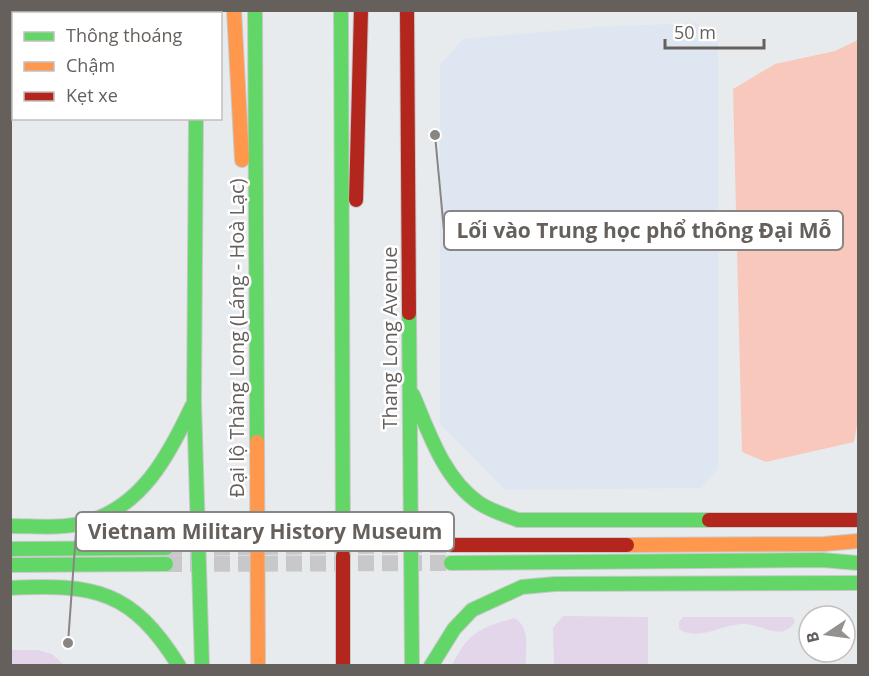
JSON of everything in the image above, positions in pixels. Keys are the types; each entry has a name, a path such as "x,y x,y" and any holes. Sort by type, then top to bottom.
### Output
{"main road":[{"path":"234,10 244,181 245,350 257,450"},
{"name":"Đại lộ Thăng Long (Láng - Hoà Lạc)","path":"255,10 258,666"},
{"path":"341,10 343,636 346,666"},
{"path":"343,497 353,323 361,10"},
{"name":"Thang Long Avenue","path":"408,10 412,666"},
{"path":"196,120 194,402 202,666"},
{"path":"410,389 440,456 456,480 473,499 518,520 858,520"},
{"path":"10,526 84,523 115,511 125,504 157,470 176,439 194,402"},
{"path":"452,545 812,544 858,541"},
{"path":"10,549 166,548"},
{"path":"452,563 822,560 858,563"},
{"path":"10,565 166,564"},
{"path":"431,666 454,629 472,610 522,587 555,584 858,583"},
{"path":"10,588 70,587 102,593 137,612 153,627 179,666"}],"shaded area":[{"path":"697,23 718,42 718,469 701,488 505,490 440,424 440,65 463,39 599,27"},
{"path":"858,40 858,420 854,442 766,462 742,452 733,89 775,64 835,51"},
{"path":"563,616 648,617 648,665 554,665 553,628"},
{"path":"683,617 793,617 795,622 790,628 777,632 743,624 694,634 679,629 679,622"},
{"path":"514,618 523,626 525,632 526,665 452,665 464,645 476,633"},
{"path":"11,650 38,650 52,654 64,665 11,665"}],"tunnel":[{"path":"166,548 452,545"},
{"path":"166,564 451,563"}],"traffic: fast":[{"path":"255,10 257,442"},
{"path":"341,10 343,556"},
{"path":"196,120 194,402 202,666"},
{"path":"409,313 412,666"},
{"path":"413,395 447,468 467,493 493,511 518,520 709,520"},
{"path":"10,526 74,525 103,516 121,506 151,478 163,461 192,406"},
{"path":"10,549 166,548"},
{"path":"451,563 822,560 858,563"},
{"path":"10,565 166,564"},
{"path":"431,666 454,629 472,610 522,587 555,584 858,583"},
{"path":"10,588 66,588 109,597 145,621 179,666"}],"traffic: slow":[{"path":"234,10 242,160"},
{"path":"257,442 258,666"},
{"path":"627,545 824,544 858,541"}],"traffic: jam":[{"path":"356,200 361,10"},
{"path":"407,10 409,313"},
{"path":"709,520 858,520"},
{"path":"452,545 627,545"},
{"path":"343,556 343,666"}],"place":[{"name":"Lối vào Trung học phổ thông Đại Mỗ","path":"435,135"},
{"name":"Vietnam Military History Museum","path":"68,643"}]}
